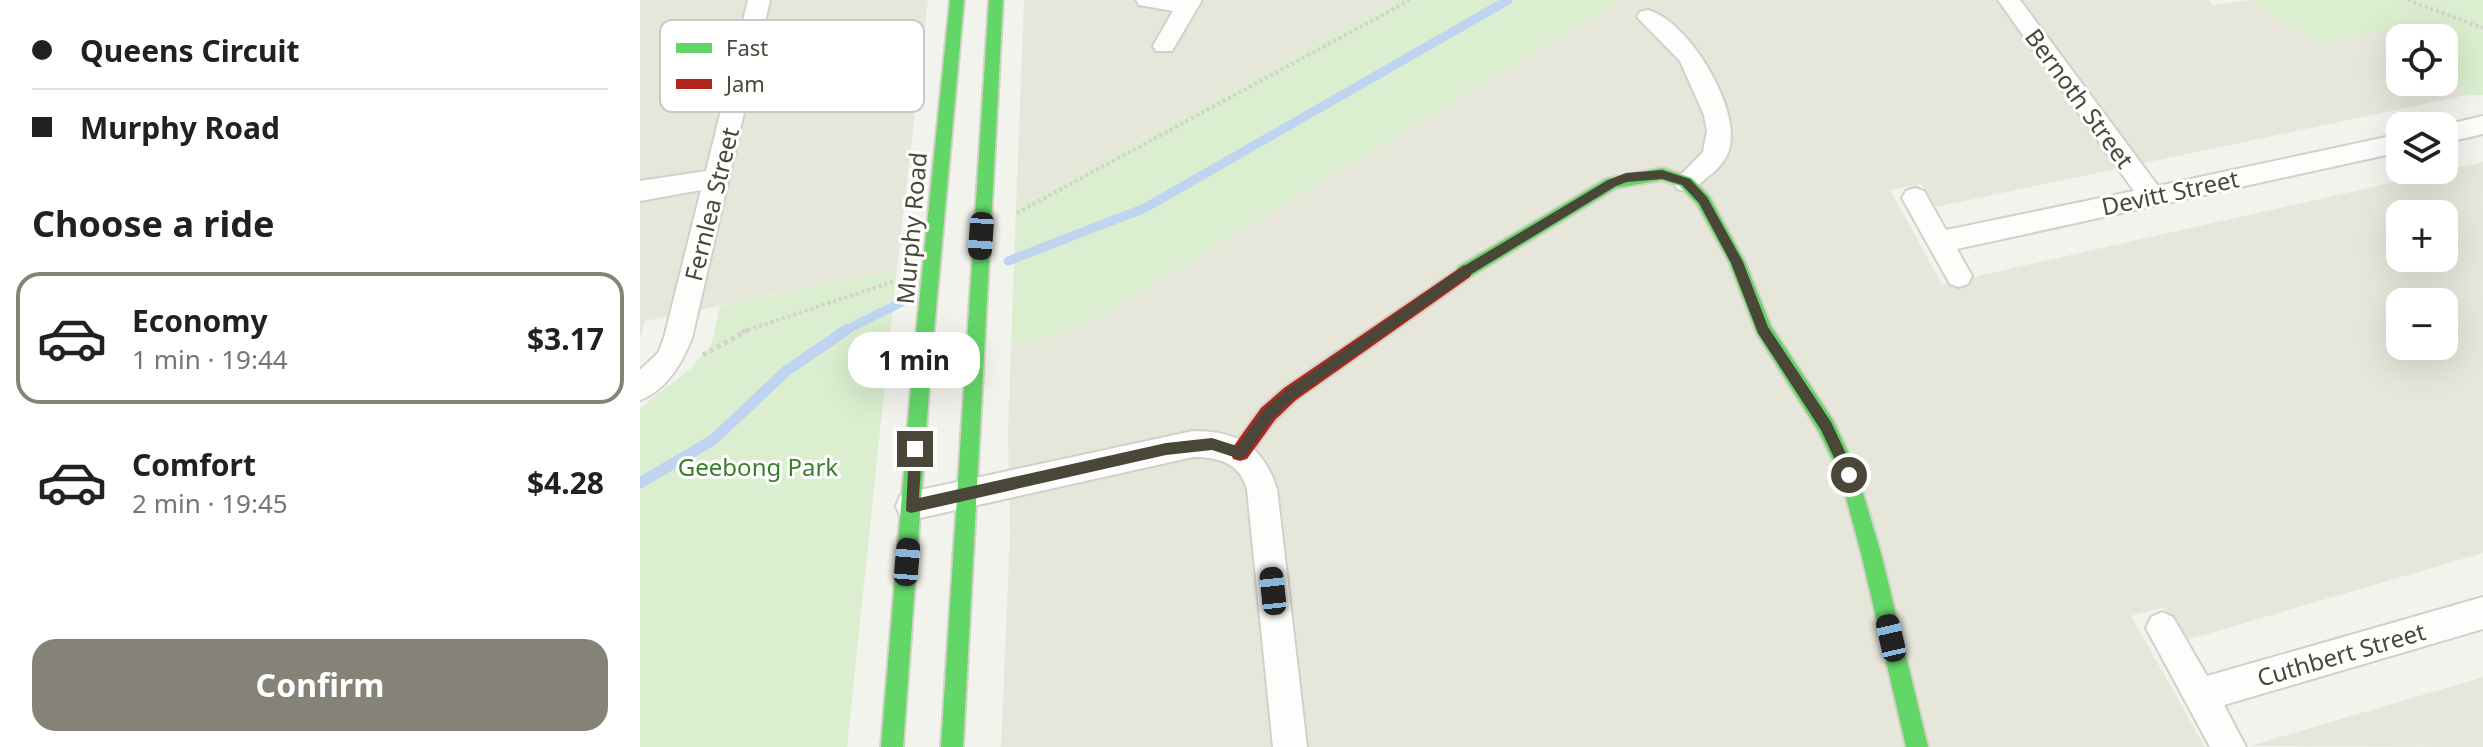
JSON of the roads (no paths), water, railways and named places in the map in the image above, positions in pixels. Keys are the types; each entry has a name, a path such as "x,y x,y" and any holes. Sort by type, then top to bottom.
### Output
{"main road":[{"name":"Murphy Road","path":"892,747 922,363 957,0"},
{"path":"952,747 996,0"},
{"path":"1240,453 1268,414 1290,394 1468,269 1626,178 1662,174 1686,182 1703,200 1717,224 1737,262 1763,329 1826,426 1849,475 1872,557 1917,747"}],"street":[{"name":"Fernlea Street","path":"754,20 759,0"},
{"path":"1147,0 1188,3 1164,46"},
{"name":"Bernoth Street","path":"2009,0 2152,196"},
{"path":"1648,17 1682,47 1703,81 1719,123 1719,143 1714,155 1686,182"},
{"name":"Fernlea Street","path":"640,388 669,360 678,338 733,112"},
{"path":"2458,131 2483,125"},
{"name":"Devitt Street","path":"1940,242 2386,146"},
{"path":"640,191 717,178"},
{"path":"1915,198 1959,276"},
{"path":"911,506 1193,444 1212,444 1240,453 1257,473 1262,489 1290,747"},
{"name":"Cuthbert Street","path":"2200,695 2483,613"},
{"path":"2162,628 2229,747"}],"waterway":[{"path":"1008,261 1145,208 1508,0"},
{"path":"846,330 902,302"},
{"path":"640,483 713,440 785,372 846,330"},
{"path":"842,332 846,330"}],"park label":[{"name":"Geebong Park","path":"758,466"}]}
